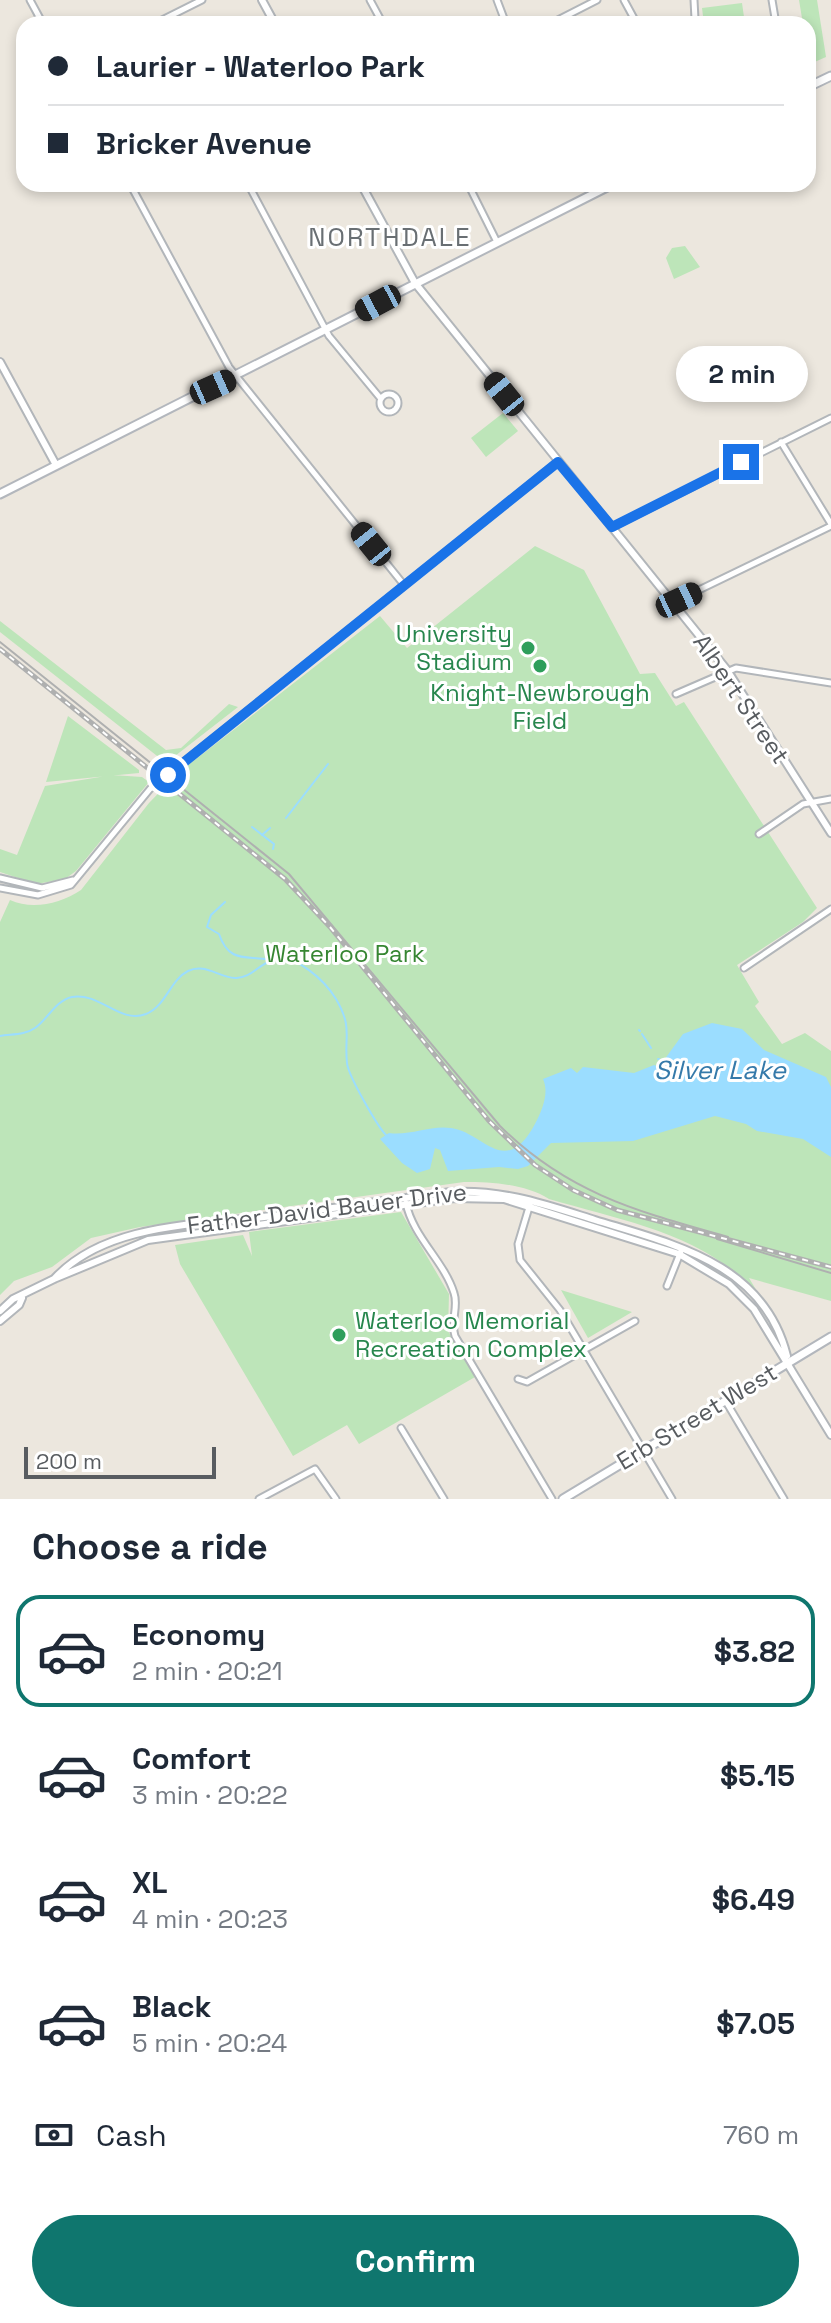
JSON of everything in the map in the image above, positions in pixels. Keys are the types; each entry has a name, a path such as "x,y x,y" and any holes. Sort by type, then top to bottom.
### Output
{"main road":[{"path":"0,494 597,192"},
{"name":"Erb Street West","path":"563,1499 831,1337"}],"street":[{"path":"174,16 202,0"},
{"path":"566,16 597,0"},
{"path":"134,192 236,376 404,585"},
{"path":"252,192 326,331 381,399"},
{"name":"Albert Street","path":"365,192 415,283 727,670 831,833"},
{"path":"472,192 497,242"},
{"path":"0,362 56,465"},
{"path":"612,527 831,418"},
{"path":"672,603 831,525 781,442"},
{"path":"0,888 38,895 59,891 77,878 150,789 558,462"},
{"path":"676,694 727,670 743,668 831,683"},
{"path":"759,834 810,802 831,799"},
{"path":"0,878 42,888 77,878"},
{"path":"744,968 831,909"},
{"name":"Father David Bauer Drive","path":"0,1311 13,1299 22,1298 54,1279 64,1267 140,1234 406,1202 475,1190 530,1203 681,1250 702,1264 741,1293 788,1362 831,1435"},
{"path":"406,1202 410,1217 454,1290 452,1321 455,1336 552,1499"},
{"path":"530,1203 518,1244 520,1260 560,1310 672,1499"},
{"path":"667,1286 681,1250"},
{"name":"Father David Bauer Drive","path":"0,1321 19,1305 22,1298"},
{"path":"518,1379 527,1382 635,1321"},
{"path":"725,1399 784,1499"},
{"path":"401,1428 444,1499"},
{"path":"259,1499 315,1469 336,1499"}],"green space":[{"path":"799,0 817,0 826,57 816,61 816,16 802,16"},
{"path":"742,3 744,16 703,16 702,8"},
{"path":"685,246 700,267 674,279 666,258 672,248"},
{"path":"503,413 518,431 486,457 471,438"},
{"name":"Waterloo Park","path":"535,546 584,570 640,674 655,673 676,706 684,702 817,908 803,922 737,965 759,1002 755,1006 782,1044 805,1033 831,1051 831,1301 749,1278 764,1303 720,1261 667,1234 519,1187 464,1182 140,1227 91,1238 52,1267 14,1281 0,1295 0,922 10,900 27,905 46,904 81,890 149,803 178,773 380,616 407,648"},
{"path":"0,621 166,750 181,748 229,704 238,707 166,763 0,632"},
{"path":"68,716 139,770 139,773 46,782"},
{"path":"112,775 142,777 149,782 76,871 65,879 36,884 0,872 0,849 17,855 45,786"},
{"name":"Waterloo Memorial Recreation Complex","path":"401,1212 449,1294 448,1331 475,1377 359,1444 347,1425 293,1456 180,1264 175,1245 243,1235 252,1256 249,1232"},
{"path":"561,1290 632,1312 588,1338"}],"water":[{"name":"Silver Lake","path":"712,1023 742,1029 764,1050 826,1077 831,1087 831,1157 803,1139 757,1131 746,1124 715,1116 633,1141 551,1143 528,1166 518,1169 499,1167 448,1171 440,1150 435,1148 430,1169 417,1173 402,1163 380,1139 389,1133 443,1127 463,1131 495,1149 505,1151 515,1148 526,1138 537,1120 545,1095 543,1079 571,1068 577,1073 583,1067 634,1073 654,1065 659,1067 683,1034"}],"waterway":[{"path":"286,818 328,764"},
{"path":"252,827 274,844 273,849"},
{"path":"262,835 270,828"},
{"path":"225,902 211,915 207,927 219,934 223,944 233,954 270,960"},
{"path":"0,1036 31,1030 61,1002 72,997 92,999 118,1012 136,1016 153,1010 188,971 206,969 240,978 273,960 291,961 309,970 336,999 346,1025 349,1069 364,1101 387,1136"},
{"path":"642,1034 651,1048"}],"tram line":[{"path":"0,642 289,874 500,1126 526,1149 552,1169 606,1198 728,1237"},
{"path":"717,1239 831,1273"}],"railway":[{"path":"0,649 285,879 330,927 489,1121 535,1165 573,1190 617,1210 831,1267"}],"place":[{"name":"University Stadium","path":"528,648"},
{"name":"Knight-Newbrough Field","path":"540,666"},
{"name":"Waterloo Memorial Recreation Complex","path":"339,1335"}],"district":[{"name":"NORTHDALE","path":"390,237"}],"route":[{"path":"168,775 558,462 612,527 741,462"}]}
